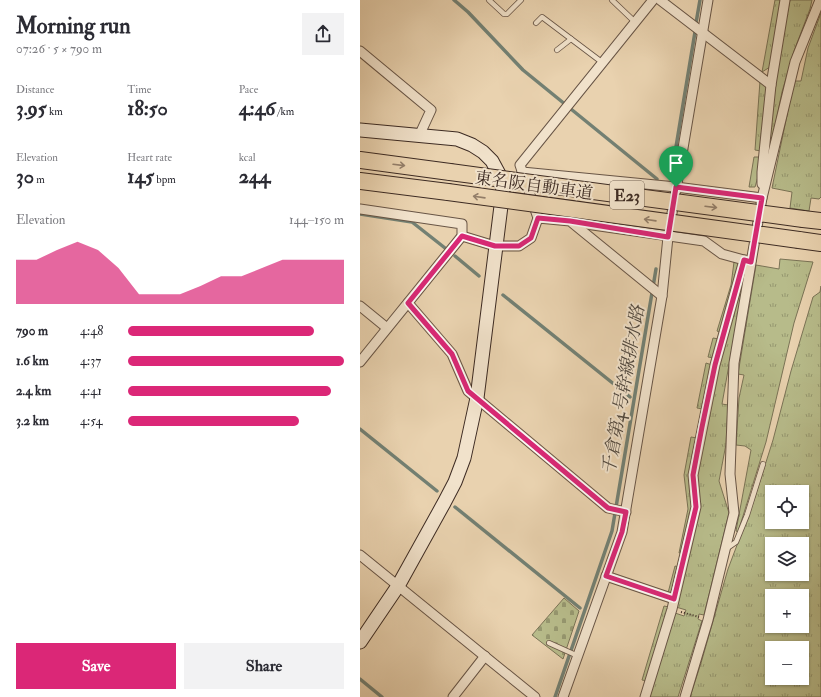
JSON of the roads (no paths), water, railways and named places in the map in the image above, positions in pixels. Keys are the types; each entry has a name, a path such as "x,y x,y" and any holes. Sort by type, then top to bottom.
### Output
{"highway":[{"name":"東名阪自動車道","path":"360,160 821,221"},
{"name":"東名阪自動車道","path":"360,181 821,243"}],"street":[{"path":"462,236 495,246 519,246 531,238 538,218 520,166 652,0"},
{"path":"660,0 770,85"},
{"path":"563,697 576,655 622,532 619,511 659,294 708,0"},
{"path":"762,198 762,172 770,85 785,0"},
{"path":"685,697 708,620 734,513 730,474 734,363 748,261 795,62 820,0"},
{"path":"360,51 431,110 418,136"},
{"path":"360,130 457,139 472,145 483,152 492,161 499,174 503,190 477,398 464,458 455,482 398,586 360,642"},
{"path":"522,172 676,187 762,198"},
{"path":"360,209 462,224 462,236 360,362"},
{"path":"538,218 570,221 668,237 704,241 722,254 748,261"},
{"path":"570,221 659,294"},
{"path":"645,697 674,599 696,507 693,475 715,365 748,261"},
{"path":"408,303 452,354 468,391 608,508 619,511"},
{"path":"360,306 387,328"},
{"path":"360,556 535,697"},
{"path":"606,576 674,599"},
{"path":"453,697 485,656"}],"lane":[{"path":"489,0 504,14 507,14 521,0"},
{"path":"612,0 635,22"},
{"path":"536,23 542,17 603,63"},
{"path":"557,50 571,39"},
{"path":"725,550 736,542 747,515 763,464"},
{"path":"549,643 576,655"}],"waterway":[{"name":"千倉第4号幹線排水路","path":"454,0 468,12 523,70 657,179"},
{"path":"696,23 700,0"},
{"path":"671,177 695,32"},
{"path":"360,214 412,222 445,248"},
{"path":"455,256 479,276"},
{"name":"千倉第4号幹線排水路","path":"555,697 612,531 656,269"},
{"path":"503,295 630,397"},
{"path":"360,429 437,491"},
{"path":"455,507 580,608"},
{"path":"360,679 382,697"}]}
